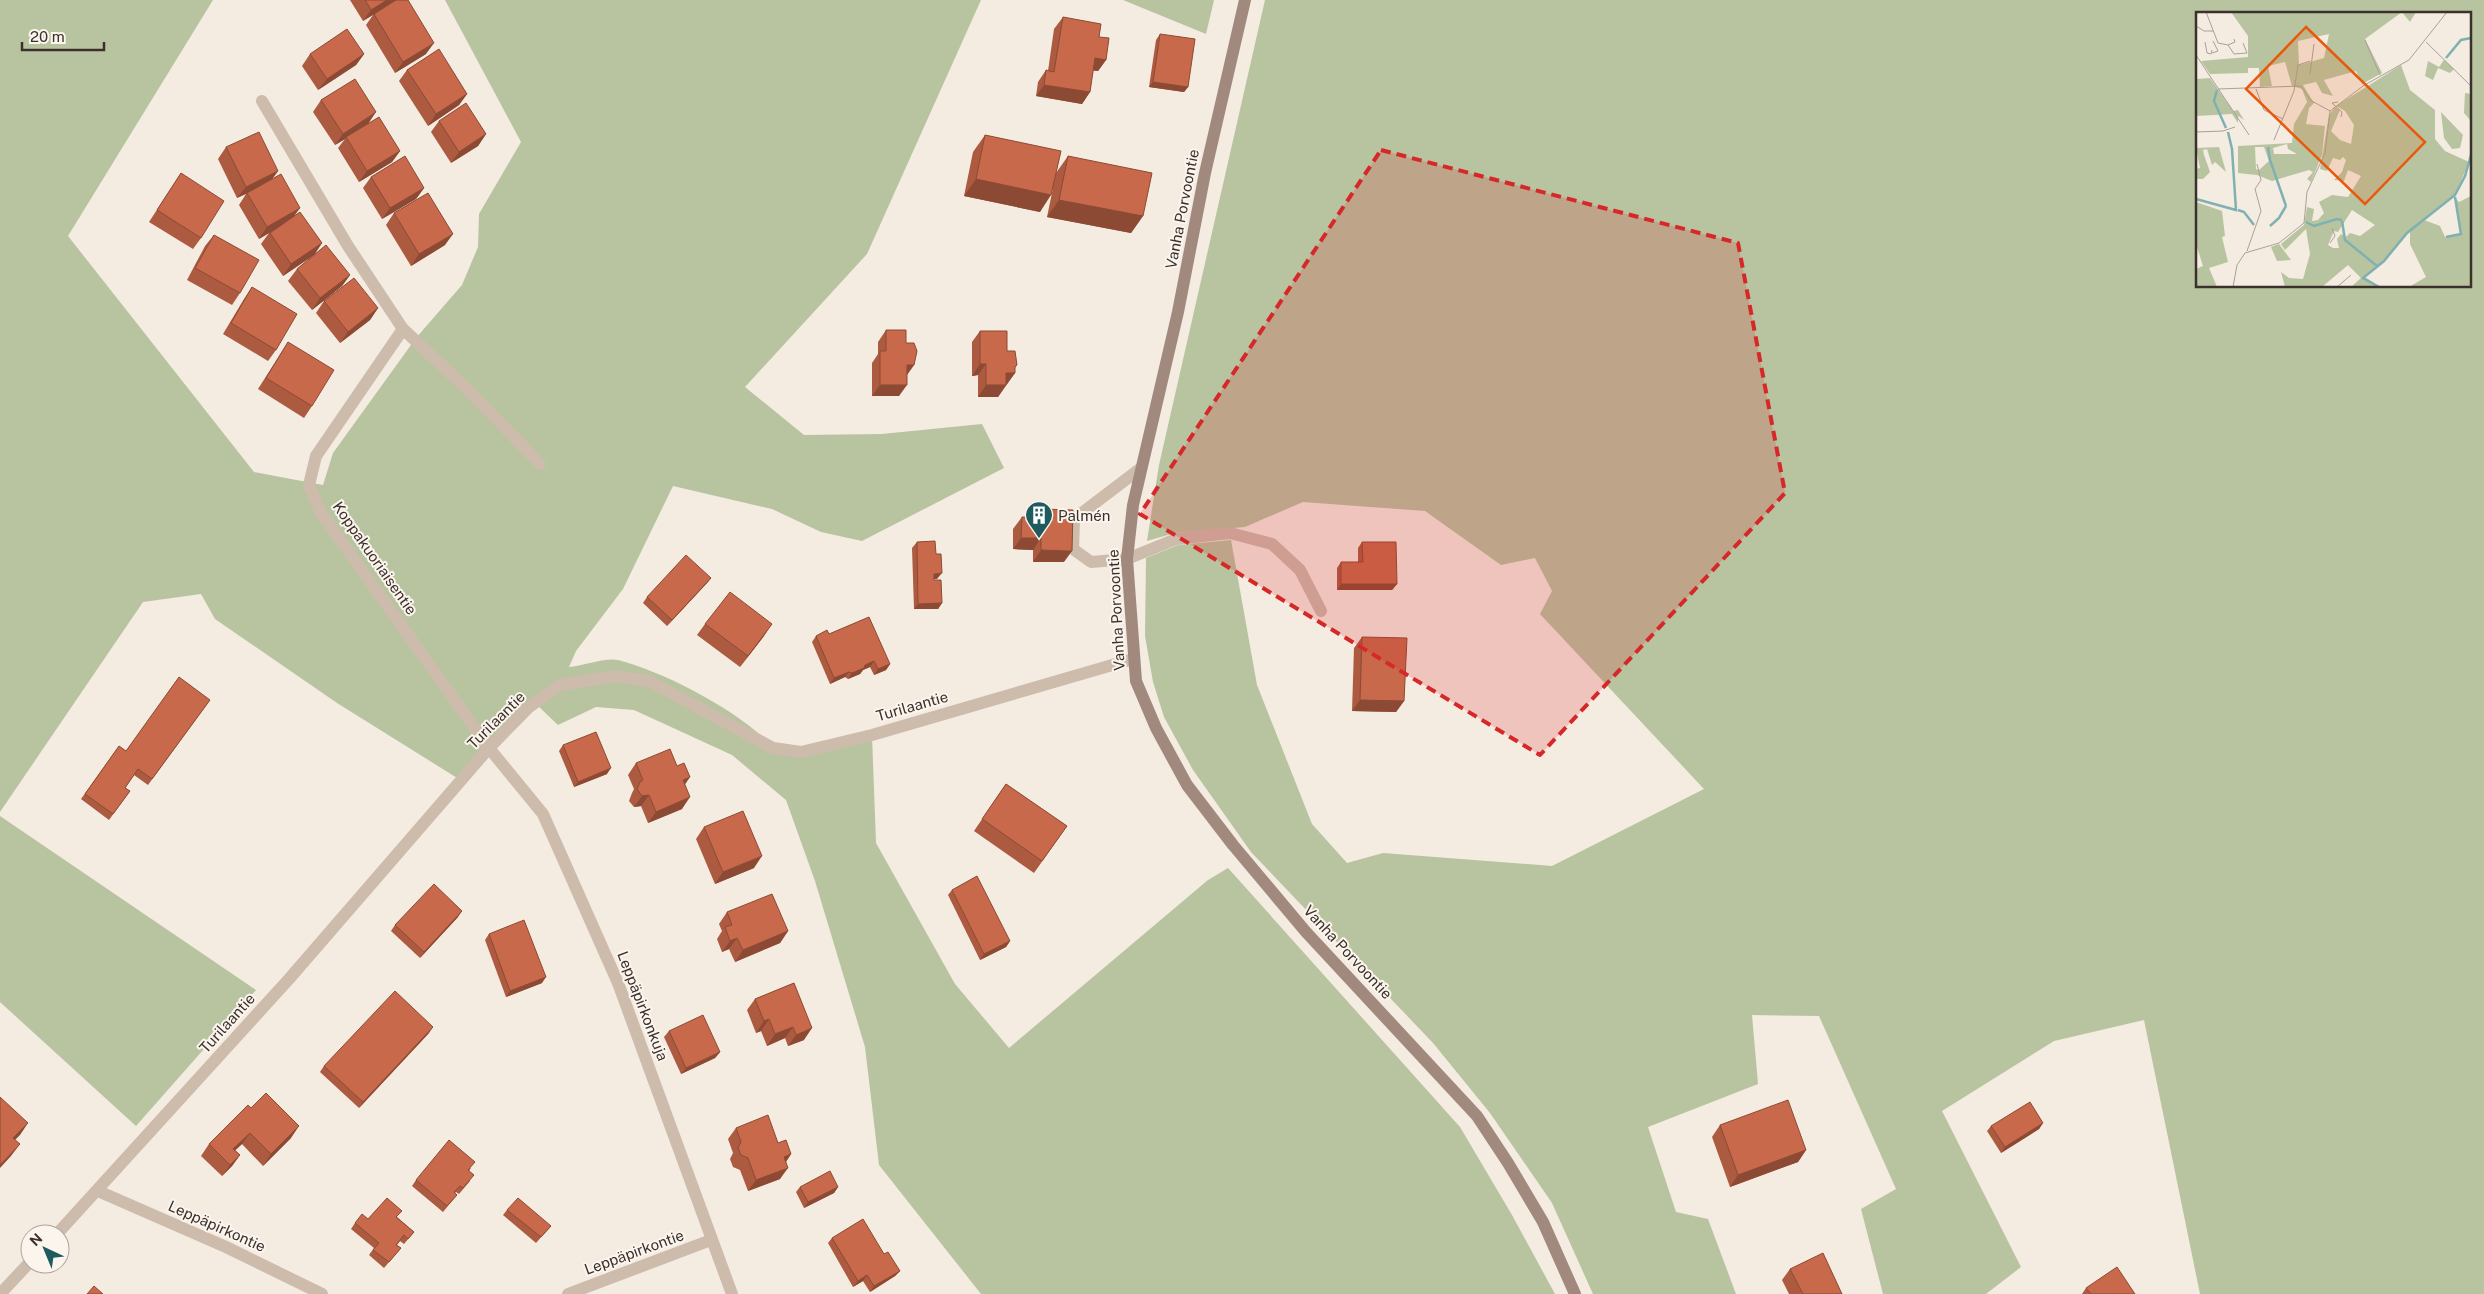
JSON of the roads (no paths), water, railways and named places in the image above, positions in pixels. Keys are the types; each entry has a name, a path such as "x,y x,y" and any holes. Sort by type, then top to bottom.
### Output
{"street":[{"name":"Vanha Porvoontie","path":"1245,0 1205,173 1178,312 1133,505 1127,559 1136,681 1156,728 1187,785 1233,845 1306,932 1477,1116 1543,1222 1575,1294"},
{"path":"262,101 348,246 403,329 461,383 540,464"},
{"name":"Koppakuoriaisentie","path":"403,329 316,456 309,485 322,513 489,748"},
{"path":"1141,468 1074,519 1072,549 1091,562 1127,559 1176,539 1230,533 1272,544 1300,570 1321,611"},
{"name":"Turilaantie","path":"67,1224 314,951 489,748 529,707 560,685 616,676 649,681 773,748 801,752 872,734 1133,659"},
{"name":"Leppäpirkonkuja","path":"489,748 543,814 618,983 732,1294"},
{"name":"Leppäpirkontie","path":"98,1191 226,1247 322,1294"},
{"name":"Leppäpirkontie","path":"568,1294 711,1240"},
{"path":"0,1294 20,1273"}],"place":[{"name":"Palmén","path":"1039,539"}]}
